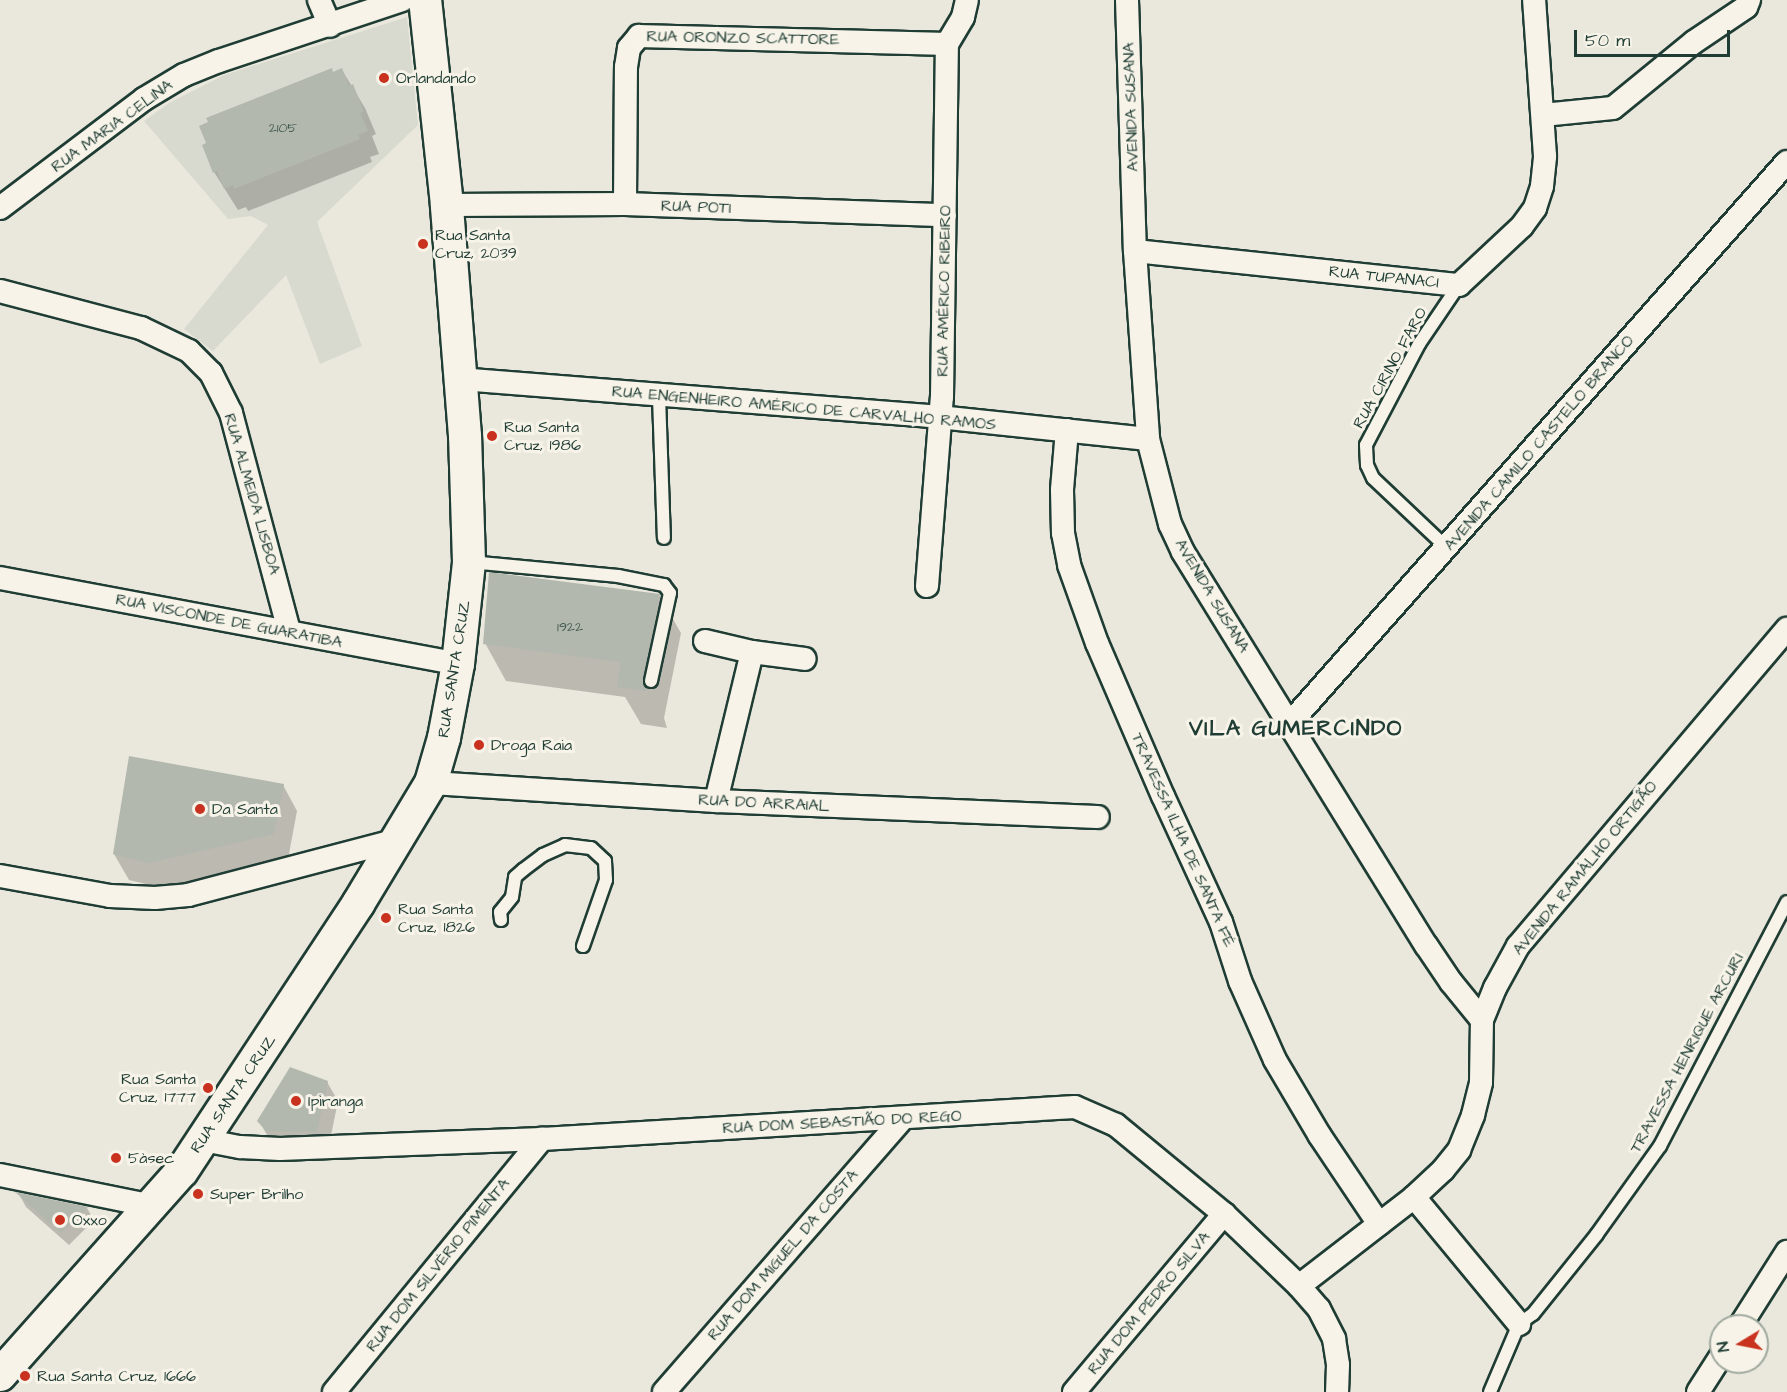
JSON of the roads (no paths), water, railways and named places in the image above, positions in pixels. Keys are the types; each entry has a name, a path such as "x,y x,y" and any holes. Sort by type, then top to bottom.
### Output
{"main road":[{"name":"RUA SANTA CRUZ","path":"0,1376 152,1206 203,1140 398,840 431,783 444,738 458,664 469,562 468,498 447,205 425,0"}],"street":[{"path":"319,0 330,26"},
{"name":"RUA MARIA CELINA","path":"0,208 144,99 184,75 219,61 330,26 402,0"},
{"name":"RUA AMÉRICO RIBEIRO","path":"927,586 939,417 947,44 963,17 967,0"},
{"name":"AVENIDA SUSANA","path":"1127,0 1136,251 1148,439 1161,495 1183,552 1291,723 1426,945 1451,982 1482,1020"},
{"name":"RUA TUPANACI","path":"1136,251 1459,285 1522,226 1535,208 1542,186 1545,156 1534,0"},
{"path":"1543,115 1613,108 1694,42 1746,7 1749,0"},
{"name":"RUA ORONZO SCATTORE","path":"625,204 626,68 629,48 639,36 947,44"},
{"name":"AVENIDA CAMILO CASTELO BRANCO","path":"1291,723 1787,162"},
{"name":"RUA POTI","path":"447,205 625,204 945,215"},
{"name":"RUA ALMEIDA LISBOA","path":"0,291 141,328 189,351 211,373 234,424 289,631"},
{"name":"RUA ENGENHEIRO AMÉRICO DE CARVALHO RAMOS","path":"460,379 660,397 939,417 1148,439"},
{"name":"TRAVESSA ILHA DE SANTA FÉ","path":"1067,430 1062,490 1063,533 1069,566 1097,643 1163,796 1195,861 1221,922 1240,981 1275,1060 1320,1136 1379,1224"},
{"name":"RUA VISCONDE DE GUARATIBA","path":"0,578 458,664"},
{"name":"AVENIDA RAMÁLHO ORTIGÃO","path":"1299,1286 1414,1197 1443,1170 1459,1150 1473,1115 1481,1082 1482,1020 1495,988 1518,946 1787,629"},
{"path":"705,640 752,652 805,659"},
{"path":"716,801 752,652"},
{"name":"RUA DO ARRAIAL","path":"431,783 716,801 1098,817"},
{"path":"0,876 110,896 155,898 188,895 398,840"},
{"name":"RUA DOM SEBASTIÃO DO REGO","path":"203,1140 259,1150 542,1139 1075,1107 1116,1125 1224,1214 1299,1286 1319,1309 1334,1339 1338,1365 1337,1392"},
{"name":"RUA DOM MIGUEL DA COSTA","path":"664,1392 902,1119"},
{"name":"RUA DOM SILVÉRIO PIMENTA","path":"334,1392 542,1139"},
{"path":"0,1175 152,1206"},
{"path":"1414,1197 1519,1324"},
{"name":"RUA DOM PEDRO SILVA","path":"1074,1392 1224,1214"},
{"path":"1748,1314 1787,1252"},
{"path":"1698,1392 1710,1374"}],"lane":[{"name":"RUA CIRINO FARO","path":"1446,548 1373,478 1366,465 1366,445 1419,344 1459,285"},
{"path":"660,397 664,538"},
{"path":"469,562 618,576 664,585 670,592 651,681"},
{"path":"501,920 500,912 512,897 515,877 523,870 543,855 565,845 591,848 605,861 606,880 583,946"},
{"name":"TRAVESSA HENRIQUE ARCURI","path":"1490,1392 1519,1324 1533,1314 1597,1234 1660,1146 1787,902"}],"place":[{"name":"Orlandando","path":"384,78"},
{"name":"Rua Santa Cruz, 2039","path":"423,244"},
{"name":"Rua Santa Cruz, 1986","path":"492,436"},
{"name":"Droga Raia","path":"479,745"},
{"name":"Da Santa","path":"200,809"},
{"name":"Rua Santa Cruz, 1826","path":"386,918"},
{"name":"Rua Santa Cruz, 1777","path":"208,1088"},
{"name":"Ipiranga","path":"296,1101"},
{"name":"5àsec","path":"116,1158"},
{"name":"Super Brilho","path":"198,1194"},
{"name":"Oxxo","path":"60,1220"},
{"name":"Rua Santa Cruz, 1666","path":"25,1376"}],"district":[{"name":"VILA GUMERCINDO","path":"1296,729"}]}
